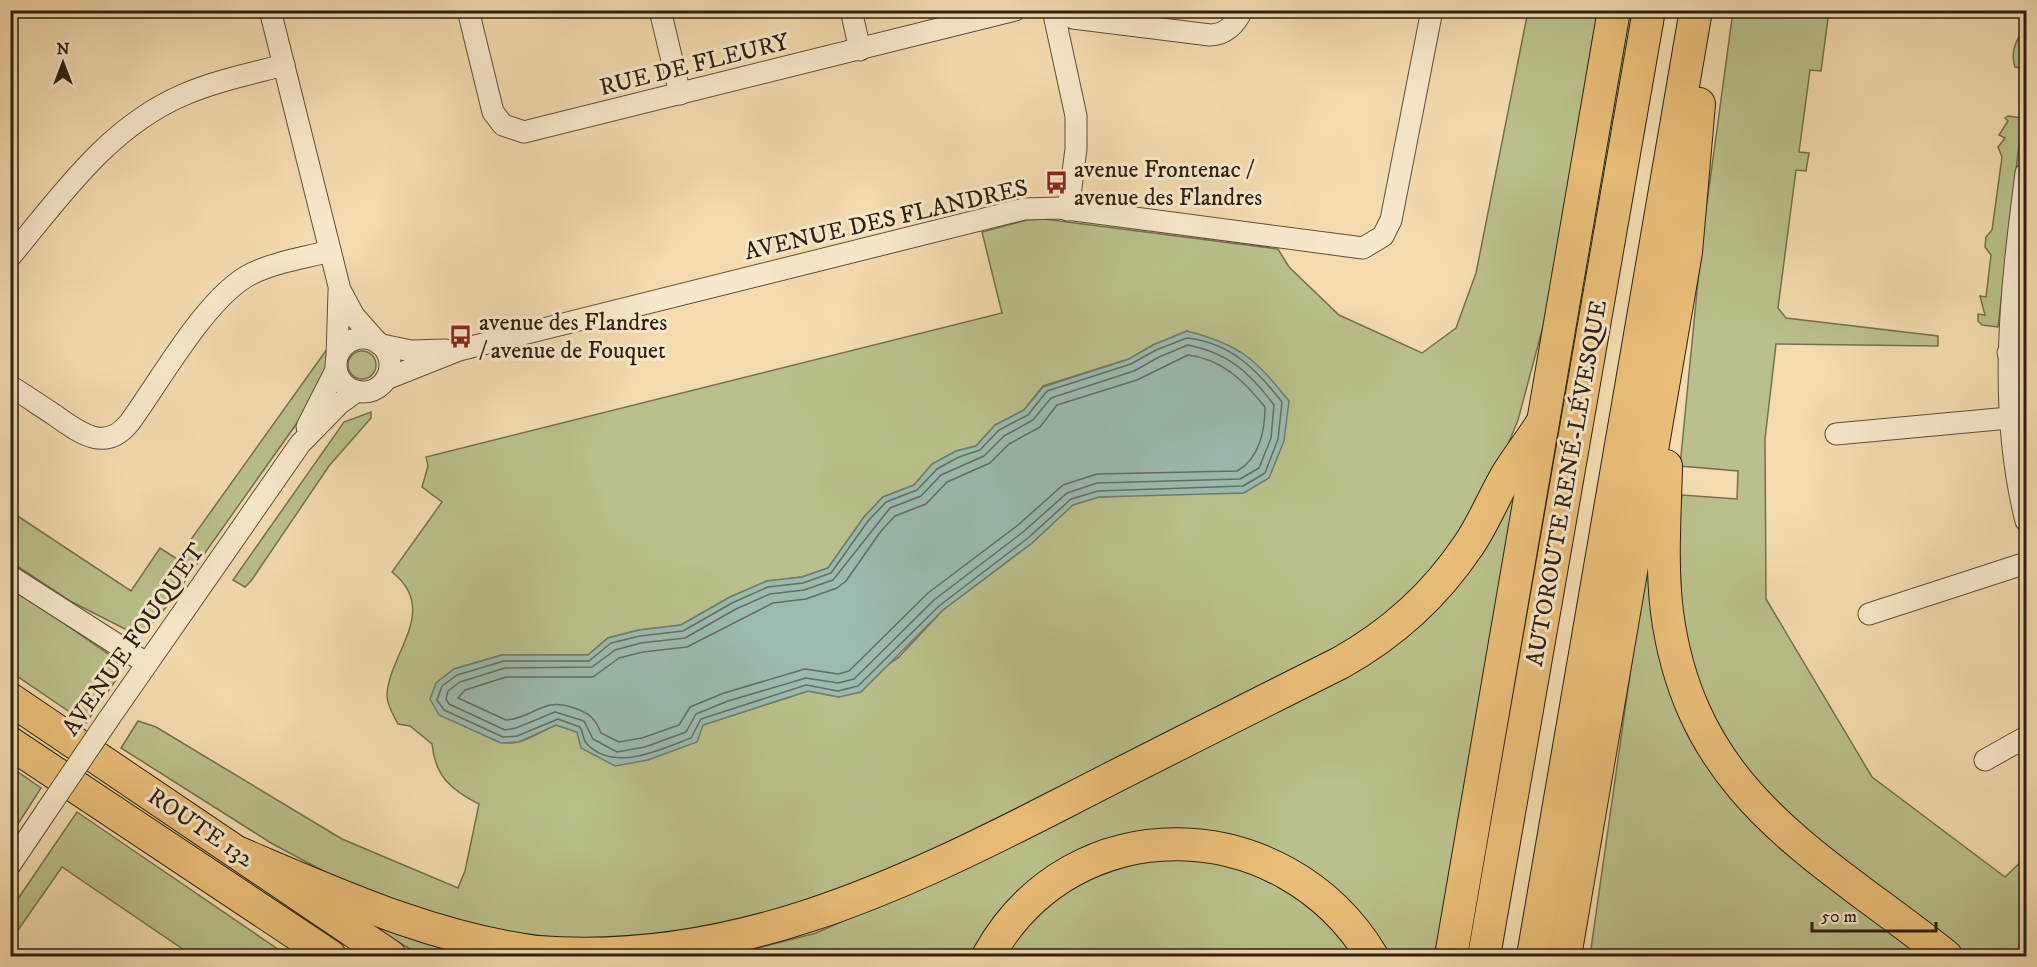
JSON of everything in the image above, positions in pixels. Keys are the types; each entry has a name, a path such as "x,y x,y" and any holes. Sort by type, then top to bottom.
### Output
{"highway":[{"path":"1451,957 1614,10"},
{"name":"AUTOROUTE RENÉ-LÉVESQUE","path":"1484,957 1649,10"},
{"name":"AUTOROUTE RENÉ-LÉVESQUE","path":"1533,957 1696,10"},
{"path":"1565,957 1686,252 1707,10"},
{"path":"1667,368 1665,591 1674,649 1695,710 1724,764 1771,820 1825,866 1946,957"},
{"path":"239,853 405,921 463,938 541,952 600,955 674,951 727,943 791,928 858,903 961,855 1340,663 1380,639 1415,609 1458,560 1486,517 1507,475 1542,423"},
{"name":"ROUTE 132","path":"10,699 390,957"},
{"name":"ROUTE 132","path":"10,743 330,957"},
{"path":"988,957 1023,910 1074,871 1122,852 1171,844 1202,845 1235,851 1280,868 1308,885 1334,907 1355,931 1372,957"}],"street":[{"name":"AVENUE FOUQUET","path":"270,10 339,290 337,364 300,444"},
{"name":"RUE DE FLEURY","path":"468,10 493,112 511,129 531,131 1015,10"},
{"path":"660,10 680,94"},
{"path":"851,10 860,50"},
{"path":"1055,10 1073,18 1210,35 1224,32 1231,27 1242,10"},
{"path":"1055,10 1076,116 1076,149 1068,210"},
{"name":"AVENUE DES FLANDRES","path":"386,379 459,350 1013,212 1045,207 1363,248 1383,236 1391,220 1432,10"},
{"path":"10,257 84,167 133,124 184,94 284,65"},
{"path":"2026,174 2017,354 2010,418 2026,521"},
{"path":"10,386 90,437 116,436 130,422 208,311 227,290 264,268 330,251"},
{"name":"AVENUE FOUQUET","path":"339,290 354,316 380,344"},
{"path":"366,339 380,344 390,360 386,379 376,389 357,392 341,381 337,364 344,347 354,340 366,339"},
{"name":"AVENUE DES FLANDRES","path":"380,344 411,351 459,350"},
{"name":"AVENUE FOUQUET","path":"11,863 146,663 300,444 339,404 357,392"},
{"path":"1836,434 2010,418"},
{"path":"1869,614 2026,563"},
{"path":"10,576 146,663"},
{"path":"1985,760 2026,737"}],"green space":[{"path":"1528,11 1600,11 1549,304 1518,420 1502,459 1458,538 1414,591 1354,640 929,852 783,914 654,938 561,938 465,924 394,901 329,874 271,843 121,748 138,721 156,727 342,839 458,888 465,871 479,804 460,793 446,781 437,765 432,744 410,726 398,724 387,698 390,678 409,632 412,616 412,601 406,586 392,572 442,502 422,487 428,466 426,457 1002,313 982,232 1027,220 1044,219 1278,249 1289,267 1339,315 1422,353 1456,328 1476,273","holes":["1187,331 1140,495 1098,497 1072,505 1032,543 943,610 898,658 839,697 808,691 703,725 577,732 556,725 523,741 505,743 482,733 462,714 437,683 454,669 502,655 588,655 608,638 639,630 681,625 730,597 767,581 802,577 828,568 864,517 883,497 914,485 932,464 956,451 976,446 995,425 1024,410 1043,386 1129,359 1153,345"]},
{"path":"1733,11 1829,11 1821,71 1810,70 1799,152 1809,153 1806,171 1796,170 1778,308 1786,318 1938,336 1938,346 1776,344 1765,439 1766,599 1872,777 2005,877 2026,857 2026,956 1966,956 1804,833 1751,778 1710,712 1693,672 1683,631 1678,522 1682,495 1737,499 1738,471 1680,466 1702,240"},
{"path":"2026,18 2026,69 2015,67 2013,53"},
{"path":"2008,116 2022,118 1998,327 1982,325 1978,321 1978,314 1985,315 1980,296 1986,297 1991,255 1985,247 1986,237 1992,230 2002,157 1998,147 2005,138 1999,135 2008,121 2005,118"},
{"path":"330,345 326,374 314,399 168,605 147,629 127,630 70,601 11,562 10,511 131,591 160,548 177,559"},
{"path":"362,351 372,355 376,365 372,375 362,379 352,375 348,365 352,355"},
{"path":"371,412 371,418 329,466 251,581 245,587 233,580 344,422"},
{"path":"1518,477 1437,956 1383,956 1316,877 1128,839 976,956 727,956 816,933 875,907 1344,672"},
{"path":"1649,541 1692,728 1930,956 1590,956"},
{"path":"10,586 117,660 118,677 86,723 11,672"},
{"path":"11,767 41,788 11,835"},
{"path":"77,812 288,956 193,956 62,867 11,940 11,909"},
{"path":"1162,858 1240,865 1316,906 1356,956 1003,956 1035,917 1072,889 1114,871"},
{"path":"364,922 501,956 422,956"}],"water":[{"path":"1187,331 1221,342 1246,355 1289,401 1284,441 1269,478 1244,493 1099,497 1073,505 1032,543 943,610 861,692 839,697 808,691 703,725 697,742 648,760 615,766 581,748 577,732 556,725 519,742 501,743 439,715 430,699 436,683 454,669 502,655 588,655 608,638 639,630 681,625 730,597 767,581 802,577 828,568 864,517 883,497 914,485 932,464 956,451 976,446 995,425 1024,410 1043,387 1129,359 1153,345"}],"place":[{"name":"avenue Frontenac / avenue des Flandres","path":"1056,183"},
{"name":"avenue des Flandres / avenue de Fouquet","path":"461,336"}]}
